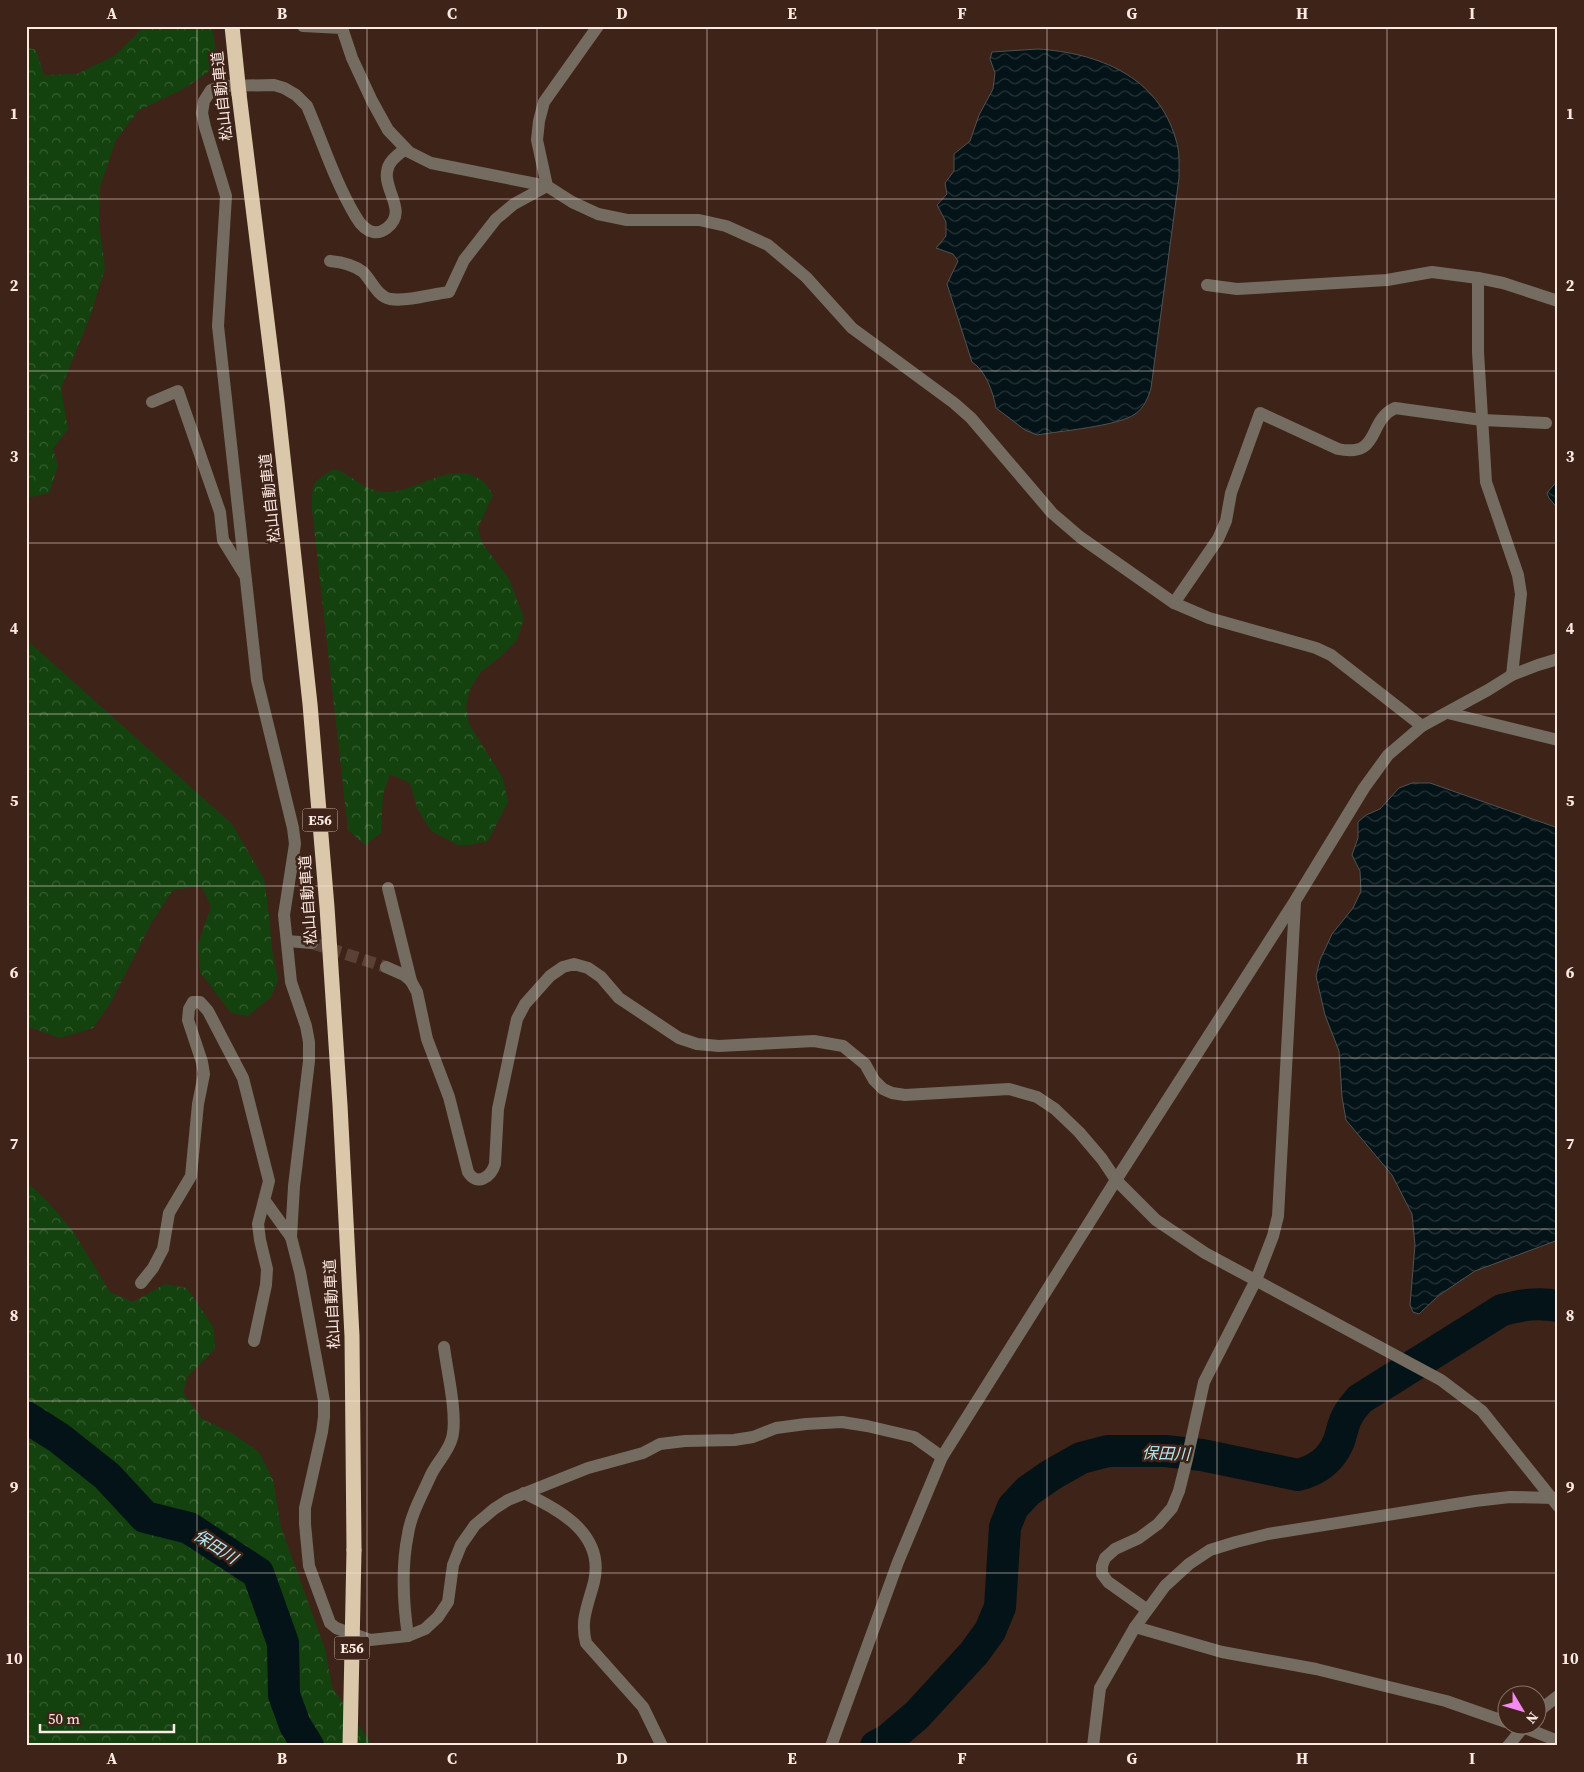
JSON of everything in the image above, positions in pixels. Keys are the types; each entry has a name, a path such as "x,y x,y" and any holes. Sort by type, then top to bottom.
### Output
{"highway":[{"name":"松山自動車道","path":"232,26 277,402 310,704 327,907 352,1336 354,1550 350,1746"}],"street":[{"path":"304,26 344,27 352,58 388,130 408,152 431,164 547,186 572,202 598,214 627,220 699,220 726,226 768,245 806,277 852,328 954,403 971,418 1052,512 1080,537 1174,603 1209,618 1316,648 1331,655 1422,726"},
{"path":"547,186 537,140 544,102 598,26"},
{"path":"405,149 393,159 387,170 387,178 397,211 393,222 386,229 377,233 361,225 355,216 343,194 307,106 296,95 274,85 221,86 211,90 204,101 202,113 204,126 226,196 218,326 257,680 293,828 295,844 284,915 291,982 306,1026 309,1061 294,1186 291,1237 300,1272 324,1402 322,1432 305,1508 309,1566 327,1616 330,1623 336,1628 370,1640 408,1636 425,1629 438,1618 448,1602 454,1565 461,1545 475,1525 508,1500 588,1468 643,1453 660,1444 754,1437 776,1428 842,1422 914,1437 942,1457"},
{"path":"330,261 352,266 362,271 379,292 388,299 449,292 464,260 496,219 514,204 547,186"},
{"path":"1207,285 1237,289 1387,280 1432,272 1503,283 1558,301"},
{"path":"1478,278 1478,352 1486,482 1518,575 1521,594 1512,675"},
{"path":"152,402 178,391 220,512 223,540 246,577"},
{"path":"1174,603 1218,539 1226,521 1231,493 1260,413 1338,449 1350,451 1362,449 1370,440 1386,412 1395,408 1482,420 1546,423"},
{"path":"830,1746 898,1562 942,1457 1116,1180 1295,901 1364,788 1388,756 1422,726 1448,713 1512,675 1558,660"},
{"path":"1448,713 1558,740"},
{"path":"388,888 411,981 417,992 427,1039 449,1097 471,1178 477,1180 484,1179 493,1172 498,1109 517,1019 525,1004 550,976 563,967 574,964 588,968 601,977 620,998 658,1025 679,1038 697,1044 719,1046 814,1041 830,1042 843,1046 855,1055 865,1064 874,1080 883,1089 892,1093 905,1095 1009,1089 1037,1097 1055,1109 1079,1132 1102,1159 1116,1180 1156,1220 1177,1235 1205,1253 1441,1380 1482,1411 1556,1500"},
{"path":"1146,1610 1108,1582 1102,1574 1102,1566 1104,1558 1110,1553 1139,1538 1158,1524 1172,1508 1179,1491 1204,1382 1256,1280 1273,1236 1278,1216 1295,901"},
{"path":"287,941 312,943"},
{"path":"386,968 396,970 411,981"},
{"path":"141,1283 153,1268 163,1249 169,1213 190,1176 198,1104 204,1074 188,1020 189,1009 193,1002 200,1002 208,1012 243,1078 269,1181 258,1224 267,1269 266,1285 254,1340"},
{"path":"265,1201 291,1237"},
{"path":"408,1636 403,1602 404,1562 408,1533 416,1508 432,1471 443,1457 452,1439 454,1423 444,1347"},
{"path":"524,1493 546,1503 565,1516 584,1534 594,1549 597,1566 583,1620 583,1632 586,1643 643,1707 662,1746"},
{"path":"1093,1746 1100,1688 1135,1627 1165,1586 1189,1564 1210,1550 1268,1534 1475,1501 1510,1497 1556,1500"},
{"path":"1135,1627 1222,1652 1316,1669 1446,1702 1496,1719"},
{"path":"1546,1705 1558,1696"},
{"path":"1508,1746 1516,1734"},
{"path":"1542,1734 1558,1741"}],"green space":[{"path":"145,26 212,26 216,53 208,72 185,88 138,111 116,140 100,187 99,225 105,268 91,314 61,388 68,429 53,449 58,466 49,493 31,497 26,496 26,47 36,50 44,75 77,74 114,56"},
{"path":"334,469 375,491 382,492 407,488 445,475 469,474 483,481 493,495 478,528 482,543 509,579 524,618 517,640 481,672 470,689 466,706 469,724 503,778 508,802 488,841 470,845 458,845 431,831 417,808 410,783 390,774 383,794 381,833 365,845 348,830 312,510 314,485 321,477"},
{"path":"26,637 28,641 232,824 264,879 272,949 278,981 271,997 248,1016 231,1013 200,972 198,945 211,906 201,886 173,890 152,922 110,1004 93,1028 60,1038 26,1026"},
{"path":"26,1181 48,1202 73,1231 110,1292 133,1302 165,1284 187,1288 214,1328 215,1349 188,1376 183,1392 202,1419 232,1433 259,1452 273,1480 281,1527 325,1649 332,1687 373,1746 26,1746"}],"water":[{"path":"1038,49 1060,51 1103,63 1123,72 1140,84 1155,99 1167,118 1176,140 1179,154 1179,178 1151,388 1145,402 1135,414 1116,422 1089,428 1037,435 1025,430 996,408 985,376 972,362 947,284 958,261 953,254 936,248 946,236 946,222 937,205 947,194 945,183 954,171 954,154 970,141 979,115 993,89 995,73 990,59 992,52"},
{"path":"1558,480 1558,509 1547,493"},
{"path":"1412,783 1430,783 1558,828 1558,1240 1475,1271 1438,1296 1419,1314 1413,1312 1410,1305 1415,1245 1412,1214 1392,1175 1346,1120 1342,1097 1339,1051 1325,1015 1316,976 1320,960 1332,934 1353,908 1361,891 1360,871 1352,855 1358,838 1358,822 1366,815 1380,809 1399,788"}],"waterway":[{"name":"保田川","path":"876,1746 889,1739 917,1715 974,1653 990,1631 1000,1607 1005,1527 1013,1507 1028,1491 1051,1475 1081,1458 1108,1451 1165,1451 1202,1455 1298,1475 1305,1473 1318,1467 1332,1454 1339,1441 1346,1418 1360,1399 1502,1310 1543,1304 1558,1306"},
{"name":"保田川","path":"26,1417 59,1438 107,1476 145,1517 189,1528 258,1573 283,1643 284,1695 295,1725 308,1746"}],"tunnel":[{"path":"312,943 386,967"}]}
